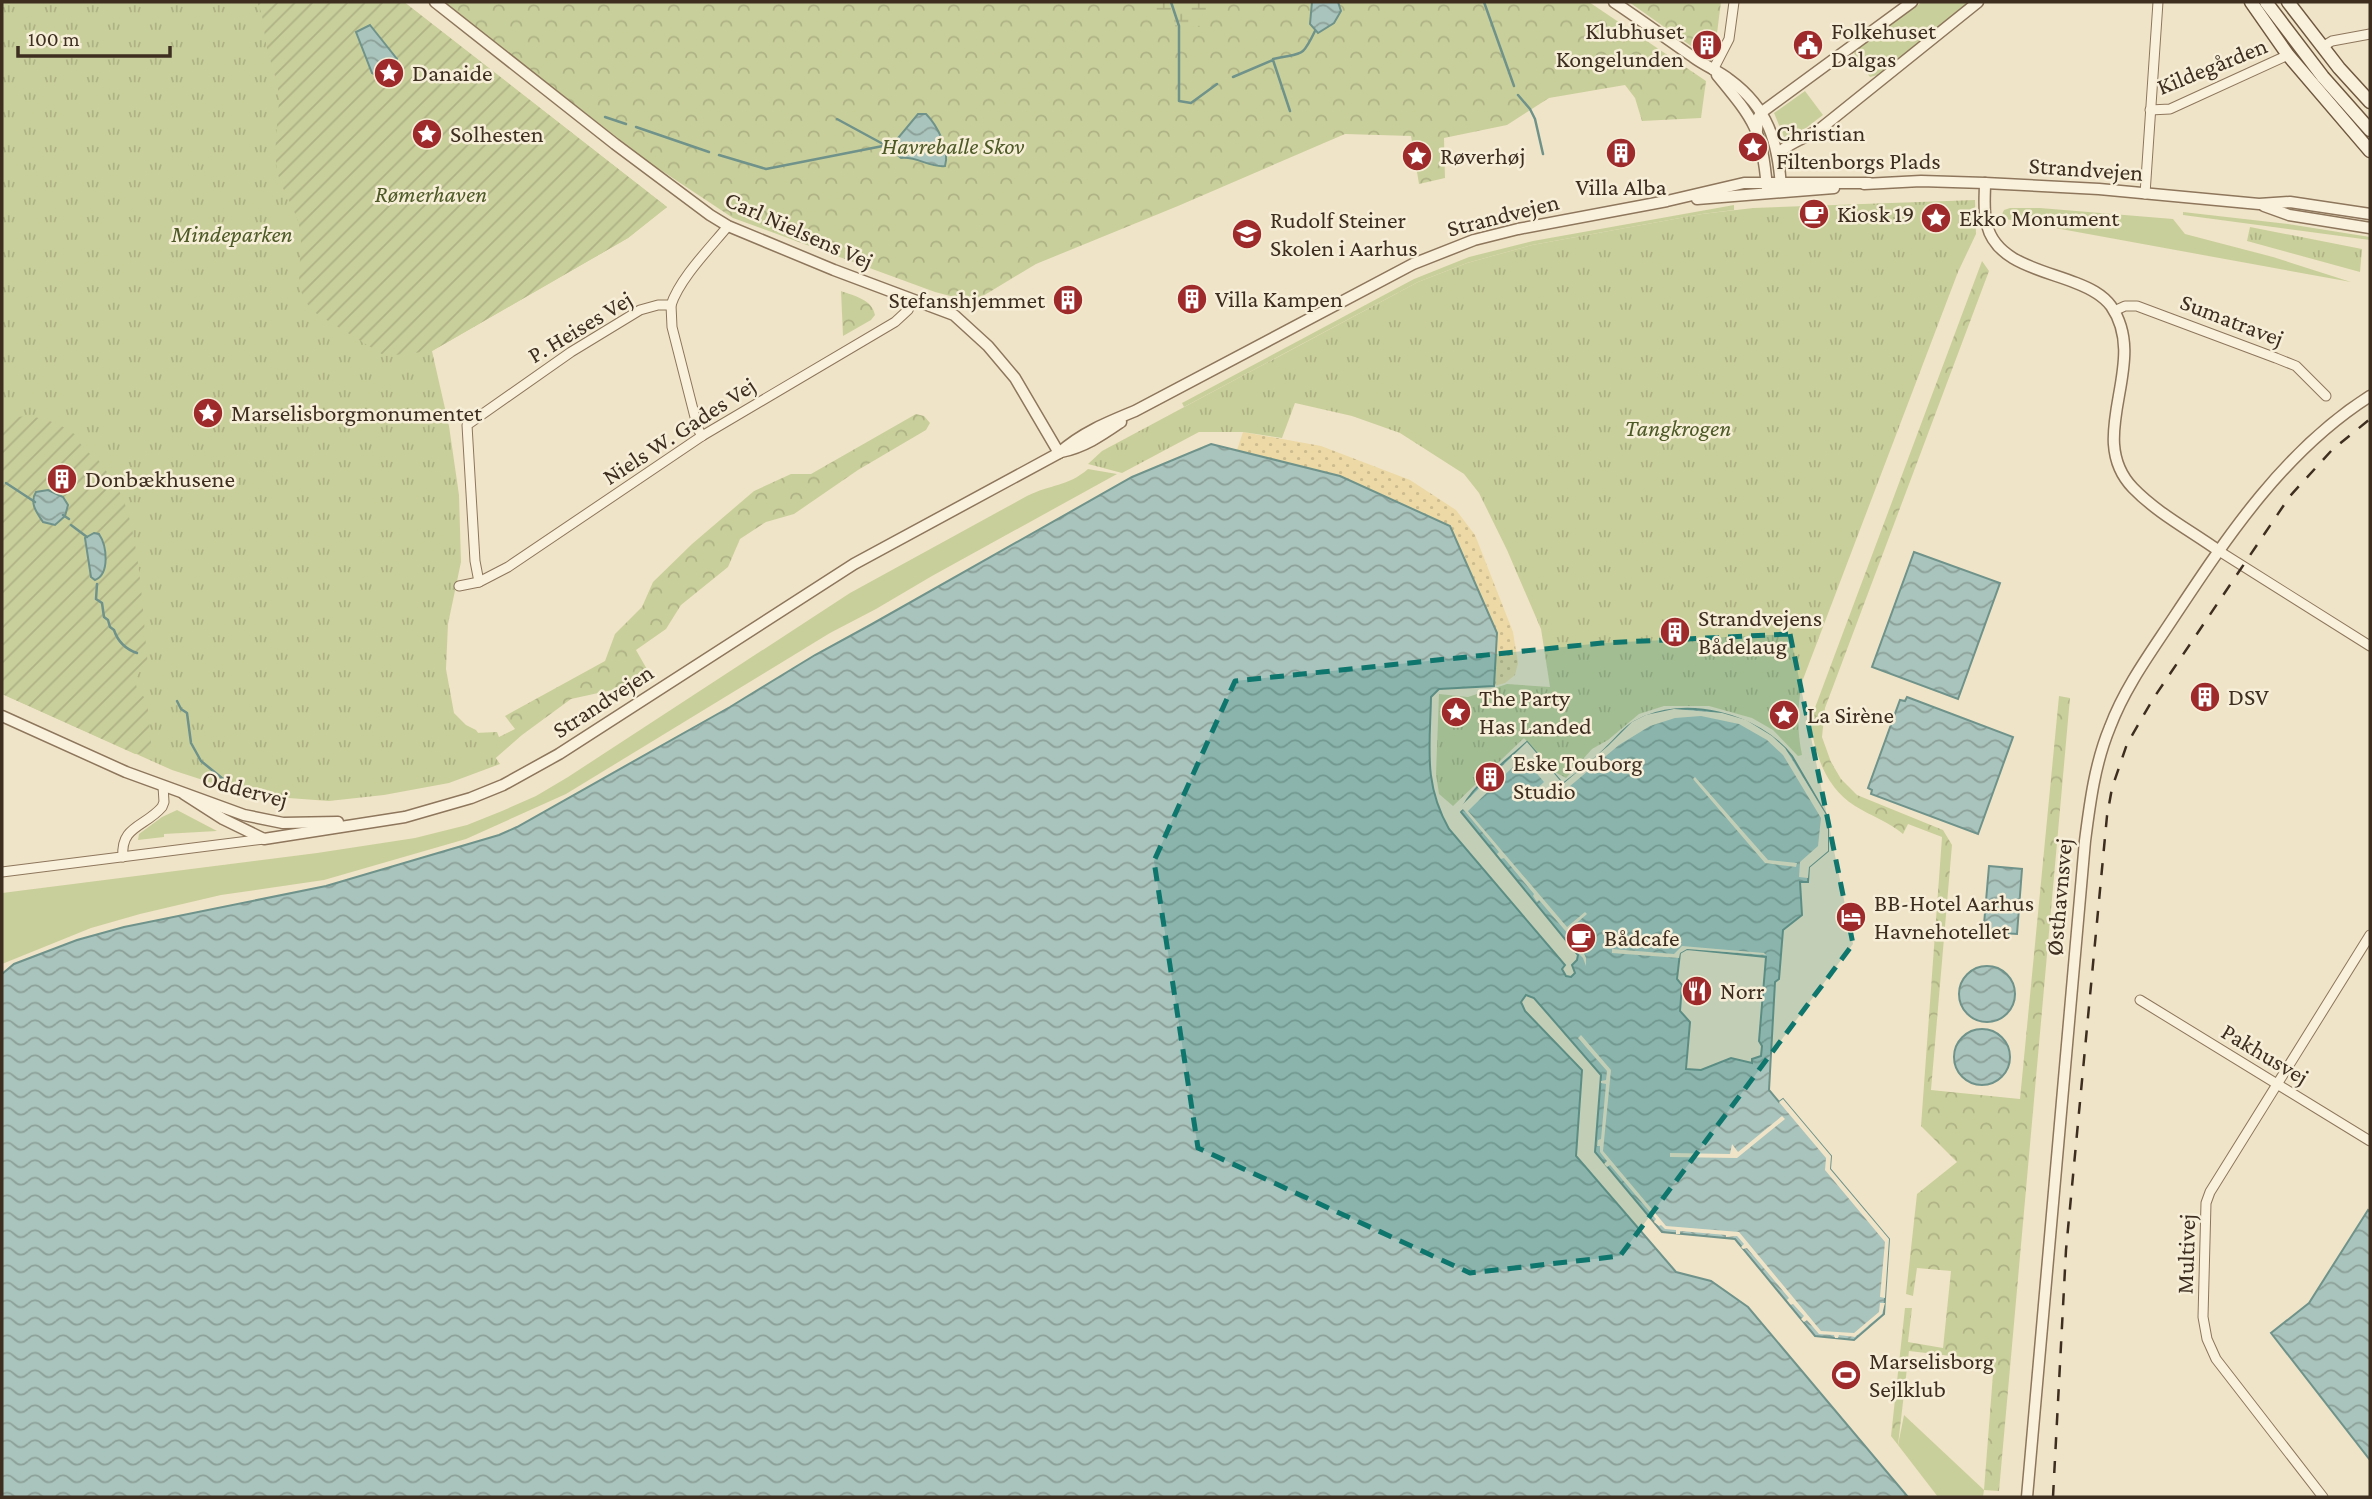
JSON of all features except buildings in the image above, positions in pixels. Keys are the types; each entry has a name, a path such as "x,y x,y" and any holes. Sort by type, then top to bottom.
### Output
{"main road":[{"path":"2251,2 2288,55 2370,151"},
{"path":"2288,2 2322,47 2370,102"},
{"path":"2268,3 2323,77 2370,130"}],"street":[{"name":"Carl Nielsens Vej","path":"435,2 615,144 728,226 954,316 988,346 1015,378 1059,453"},
{"path":"1614,2 1745,91 1762,113 1779,154 1781,188"},
{"path":"1713,70 1729,39 1734,2"},
{"path":"1757,130 1758,118 1762,113 1912,2"},
{"path":"1779,154 1783,148 1820,129 1978,2"},
{"path":"2145,194 2158,2"},
{"path":"2322,47 2332,41 2370,34"},
{"name":"Kildegården","path":"2150,110 2170,109 2288,55"},
{"path":"1713,70 1757,130 1764,151 1767,194"},
{"name":"Strandvejen","path":"2,872 264,839 380,821 471,798 533,770 854,564 1059,453 1073,440 1135,411 1381,280 1445,250 1518,229 1667,201 1744,183 1766,182 1781,188"},
{"name":"Strandvejen","path":"1667,201 1767,194 1781,188 1868,183 1985,183 2259,204 2298,203 2370,214"},
{"path":"1985,183 1987,225 1997,246 2015,260 2096,292 2113,311 2121,327 2125,367 2114,432 2115,456 2132,487 2157,508 2219,551 2370,646"},
{"name":"Strandvejen","path":"2259,204 2289,215 2370,228"},
{"name":"P. Heises Vej","path":"479,582 475,561 467,425 571,352 640,310 658,304 671,305 682,283 728,226"},
{"name":"Niels W. Gades Vej","path":"459,586 479,582 508,567 702,436 895,322 908,310 913,300"},
{"path":"671,305 672,327 702,436"},
{"name":"Sumatravej","path":"2113,311 2124,306 2137,306 2276,358 2296,366 2326,396"},
{"name":"Østhavnsvej","path":"2027,1497 2085,841 2093,780 2110,726 2132,681 2263,490 2301,450 2370,396"},
{"name":"Oddervej","path":"2,716 163,786 244,815 284,824 380,821"},
{"path":"123,857 122,846 126,835 162,807 163,786"},
{"name":"Oddervej","path":"184,794 223,819 264,839"},
{"name":"Multivej","path":"2323,1497 2216,1359 2207,1339 2203,1317 2208,1198 2370,935"},
{"name":"Pakhusvej","path":"2140,1000 2370,1141"}],"highlighted area":[{"path":"1790,634 1853,944 1620,1256 1470,1273 1198,1148 1154,861 1235,681 1602,643"}],"green space":[{"name":"Mindeparken","path":"2,2 404,2 667,207 628,238 432,351 449,426 459,495 461,562 448,624 446,669 454,713 466,725 476,730 500,764 449,783 384,795 329,801 249,795 172,770 2,694"},
{"name":"Rømerhaven","path":"257,2 404,2 667,207 628,238 432,351 385,356 317,314 302,295 299,274 300,229 277,170 279,94"},
{"name":"Havreballe Skov","path":"444,2 1589,2 1706,81 1701,118 1642,121 1635,98 1625,85 1549,98 1507,125 1444,138 1445,178 1419,184 1411,136 1345,134 1036,264 973,302 935,292 733,218 647,161"},
{"path":"1142,2 1207,2 1210,11 1204,27 1185,27 1157,21"},
{"path":"1629,2 1721,2 1716,41 1708,58"},
{"path":"1922,2 1970,2 1878,75 1870,77 1855,57 1854,51"},
{"path":"1805,91 1823,115 1806,128 1784,137 1774,113"},
{"name":"Tangkrogen","path":"1975,200 1976,234 1958,272 1802,682 1798,719 1802,755 1798,756 1773,730 1752,718 1709,706 1664,706 1639,714 1608,740 1592,749 1566,778 1551,770 1524,738 1453,806 1439,794 1436,774 1439,694 1468,697 1507,684 1550,687 1541,629 1479,493 1464,474 1400,433 1352,416 1295,403 1282,438 1243,432 1199,432 1122,473 1088,464 1102,451 1418,282 1467,263 1532,245 1702,214 1753,208"},
{"path":"1734,205 1734,210 1532,245 1467,263 1418,282 1184,407 1182,403 1414,279 1469,257 1533,241"},
{"path":"2010,208 2173,219 2185,234 2273,257 2351,282 2000,218 2004,210"},
{"path":"2183,212 2288,224 2370,237 2370,240 2183,215"},
{"path":"2250,227 2362,249 2360,272 2247,241"},
{"path":"1982,261 1989,271 1825,708 1822,737 1831,762 1841,779 1857,795 1943,830 1952,845 1931,1090 2020,1099 2059,696 2070,698 1999,1491 1984,1490 1994,1361 1909,1351 1898,1445 1891,1436 1905,1308 1912,1308 1908,1342 1943,1348 1951,1271 1917,1268 1913,1296 1906,1294 1917,1194 1957,1162 1921,1126 1942,837 1908,824 1903,834 1845,798 1823,769 1810,721"},
{"path":"841,291 866,302 875,315 843,336"},
{"path":"916,414 924,416 930,423 926,430 858,470 794,514 766,522 740,539 728,567 681,605 666,629 636,650 648,671 621,688 571,699 522,735 490,763 474,733 497,732 499,737 515,729 505,716 605,661 615,634 642,607 653,582 692,544 754,491 791,474 811,474"},
{"path":"29,416 66,428 77,436 75,438 90,454 94,454 124,502 132,528 138,567 148,665 139,673 136,682 139,691 147,699 152,753 135,754 2,694 2,418"},
{"path":"1088,469 1117,474 830,633 566,794 466,839 324,880 221,895 140,914 91,928 2,964 2,893 415,838 467,825 536,796 850,593 1027,496 1073,479"},
{"path":"177,810 217,831 164,834 164,837 138,840 139,834"},
{"path":"1904,1415 1984,1490 1983,1497 1938,1497 1898,1445"}],"sand":[{"path":"1243,432 1321,446 1410,480 1456,510 1475,535 1513,632 1518,663 1515,675 1505,683 1494,686 1497,633 1237,450"}],"water":[{"path":"1312,2 1338,2 1341,11 1334,23 1318,33 1310,24"},
{"path":"370,25 397,59 396,66 378,76 372,73 356,32"},
{"path":"918,114 926,114 938,131 946,153 945,166 901,158 893,151 893,144"},
{"path":"1211,444 1340,476 1450,526 1497,633 1494,686 1439,689 1431,697 1429,749 1435,796 1449,829 1565,965 1562,969 1566,976 1571,977 1575,973 1572,965 1578,955 1461,812 1472,793 1490,775 1527,742 1563,784 1598,756 1632,723 1655,713 1676,709 1698,709 1741,719 1778,741 1792,756 1828,818 1828,851 1809,867 1808,882 1800,882 1802,915 1783,930 1779,979 1775,982 1769,1090 1779,1102 1783,1099 1831,1156 1830,1169 1889,1239 1884,1314 1854,1340 1815,1336 1735,1239 1662,1232 1595,1152 1601,1075 1534,998 1526,995 1521,1002 1525,1011 1582,1070 1576,1156 1676,1272 1711,1281 1748,1307 1908,1497 2,1497 2,974 14,964 77,940 124,927 326,886 499,835 730,707 815,655 1132,477","holes":["1687,949 1766,957 1759,1041 1762,1046 1761,1056 1752,1059 1752,1063 1731,1058 1701,1070 1686,1069 1690,1022 1680,1011 1682,985 1677,979 1680,953"]},
{"path":"48,490 63,497 68,505 65,516 55,525 43,522 34,504 36,492"},
{"path":"94,533 99,534 102,539 106,559 103,572 95,580 91,577 85,538"},
{"path":"1914,552 2000,583 1958,699 1872,667"},
{"path":"1907,697 2013,737 1978,834 1871,794 1872,790 1868,788 1900,700 1905,701"},
{"path":"1989,866 2022,869 2017,934 2002,933 2001,938 1983,936"},
{"path":"1981,966 1993,966 2003,970 2011,978 2015,994 2011,1010 2003,1018 1993,1022 1981,1022 1971,1018 1963,1010 1959,1000 1959,988 1963,978 1971,970"},
{"path":"1976,1029 1988,1029 1998,1033 2006,1041 2010,1057 2006,1073 1998,1081 1988,1085 1976,1085 1966,1081 1958,1073 1954,1063 1954,1051 1958,1041 1966,1033"},
{"path":"2368,1210 2370,1460 2271,1333 2309,1303"}],"pier":[{"path":"1674,709 1722,713 1746,720 1772,736 1785,748 1828,818 1828,851 1809,867 1808,878 1799,877 1800,862 1818,846 1821,818 1783,755 1767,740 1739,724 1701,716 1675,718 1650,726 1619,745 1557,797 1550,790 1536,802 1530,795 1544,782 1523,757 1468,811 1567,927 1585,912 1587,914 1572,927 1586,958 1586,966 1583,958 1567,942 1569,935 1539,900 1537,902 1534,894 1504,858 1501,859 1497,854 1499,852 1463,809 1457,814 1459,808 1527,742 1563,784 1632,722 1646,715"},
{"path":"1695,777 1768,860 1797,863 1796,867 1765,863 1693,779"},
{"path":"1682,946 1766,955 1687,949 1680,953 1679,958 1612,953 1612,949 1674,954"},
{"path":"1581,1035 1611,1070 1603,1151 1666,1226 1739,1232 1821,1331 1854,1333 1879,1312 1880,1303 1885,1303 1882,1314 1855,1337 1839,1335 1835,1338 1834,1335 1819,1334 1807,1320 1804,1322 1801,1319 1804,1316 1791,1305 1787,1300 1789,1298 1747,1248 1741,1247 1744,1244 1737,1236 1680,1231 1680,1234 1676,1234 1676,1230 1665,1229 1654,1222 1656,1219 1610,1165 1607,1167 1604,1164 1607,1161 1600,1152 1600,1146 1597,1146 1598,1140 1601,1139 1606,1084 1601,1081 1606,1080 1607,1071 1578,1038"},
{"path":"1783,1099 1831,1156 1830,1169 1889,1239 1885,1298 1880,1297 1885,1242 1825,1170 1826,1158 1779,1102"},
{"path":"1782,1116 1785,1119 1737,1158 1670,1157 1670,1153 1730,1154 1732,1144 1738,1152"}],"waterway":[{"path":"1171,2 1179,26 1179,101 1191,103 1217,84"},
{"path":"1484,2 1514,86"},
{"path":"1273,59 1300,53 1307,47 1315,31"},
{"path":"1233,77 1273,60 1290,111"},
{"path":"1518,95 1535,119 1543,154"},
{"path":"605,117 626,124"},
{"path":"837,119 883,144"},
{"path":"636,127 709,152"},
{"path":"719,155 766,169 893,144"},
{"path":"6,483 35,502"},
{"path":"63,515 69,519"},
{"path":"71,525 87,537"},
{"path":"97,584 96,599 102,603 104,617 122,644 137,653"},
{"path":"177,701 187,713 191,743 201,761 228,783"}],"railway":[{"path":"2053,1497 2066,1250 2107,816 2112,788 2127,744 2153,699 2290,496 2332,450 2370,419"}],"place":[{"name":"Klubhuset Kongelunden","path":"1707,45"},
{"name":"Folkehuset Dalgas","path":"1808,45"},
{"name":"Danaide","path":"389,73"},
{"name":"Solhesten","path":"427,134"},
{"name":"Christian Filtenborgs Plads","path":"1753,147"},
{"name":"Villa Alba","path":"1621,153"},
{"name":"Røverhøj","path":"1417,156"},
{"name":"Kiosk 19","path":"1814,214"},
{"name":"Ekko Monument","path":"1936,218"},
{"name":"Rudolf Steiner Skolen i Aarhus","path":"1247,234"},
{"name":"Villa Kampen","path":"1192,299"},
{"name":"Stefanshjemmet","path":"1068,300"},
{"name":"Marselisborgmonumentet","path":"208,413"},
{"name":"Donbækhusene","path":"62,479"},
{"name":"Strandvejens Bådelaug","path":"1675,632"},
{"name":"DSV","path":"2205,697"},
{"name":"The Party Has Landed","path":"1456,712"},
{"name":"La Sirène","path":"1784,715"},
{"name":"Eske Touborg Studio","path":"1490,777"},
{"name":"BB-Hotel Aarhus Havnehotellet","path":"1851,917"},
{"name":"Bådcafe","path":"1581,938"},
{"name":"Norr","path":"1697,991"},
{"name":"Marselisborg Sejlklub","path":"1846,1375"}]}
